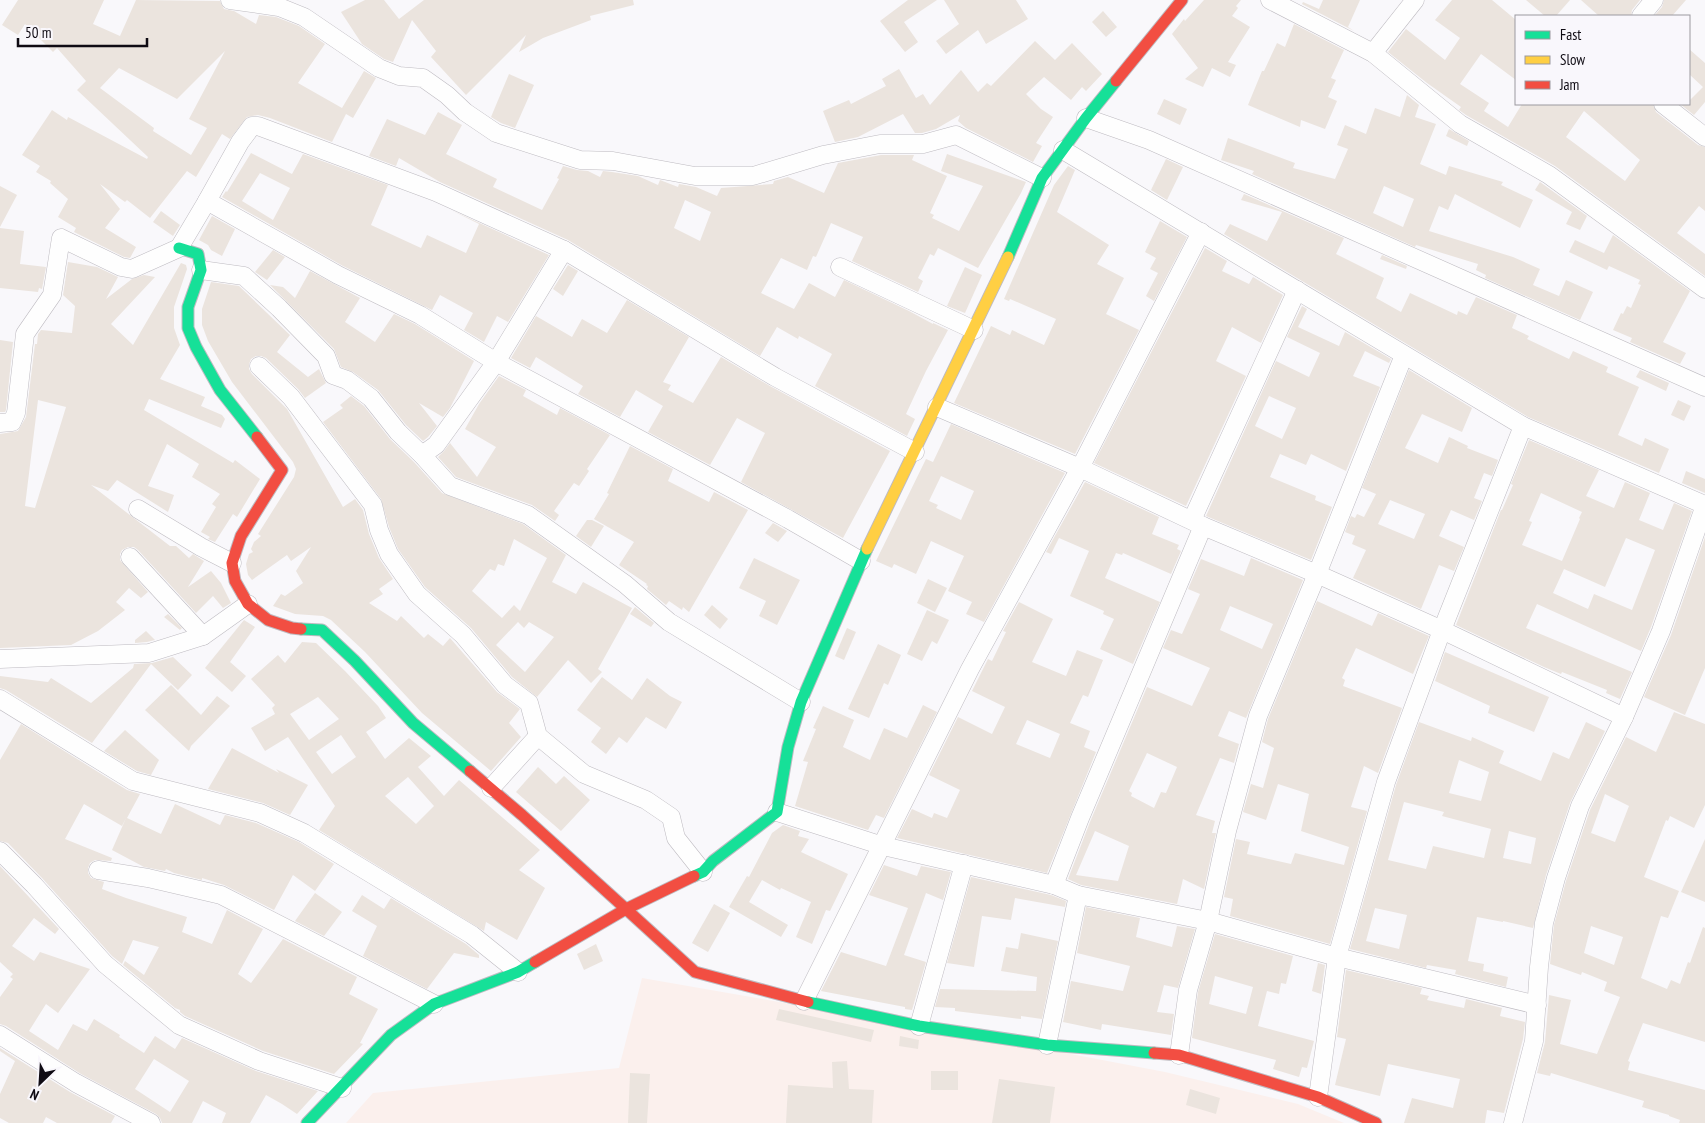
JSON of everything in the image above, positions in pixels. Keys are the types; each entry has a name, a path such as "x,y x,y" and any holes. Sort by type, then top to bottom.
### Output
{"street":[{"path":"230,0 279,7 304,17 379,68 399,76 423,78 447,95 465,112 496,133 580,160 613,160 695,176 752,176 823,155 880,144 923,144 956,135 1042,178"},
{"path":"307,1123 391,1035 434,1004 518,972 626,908 703,872 713,861 777,812 788,747 801,702 861,561 1003,270 1042,178 1086,118 1182,0"},
{"path":"1270,0 1373,53 1460,124 1549,175 1705,290"},
{"path":"1373,53 1415,0"},
{"path":"1642,15 1654,0"},
{"path":"1664,105 1705,137"},
{"path":"1086,118 1149,140 1705,387"},
{"path":"0,423 12,422 16,413 25,334 52,295 61,238 122,267 132,269 180,248 240,142 252,126 258,126 436,192 564,250 775,377 915,452"},
{"path":"1063,150 1523,426 1705,505 1661,631 1624,717 1580,806 1556,878 1544,923 1534,1041 1513,1123"},
{"path":"207,201 338,274 420,315 496,362 788,518 861,561"},
{"path":"804,1000 883,846 970,669 1080,468 1201,232"},
{"path":"180,248 198,254 201,270 188,307 188,328 196,347 220,390 282,470 241,536 232,563 235,581 248,604 268,620 292,628 322,630 355,661 413,723 491,788 695,972 804,1000 919,1026 1047,1045 1179,1054 1318,1097 1376,1123"},
{"path":"422,455 436,445 496,362 564,250"},
{"path":"840,267 974,330"},
{"path":"201,270 223,275 244,276 279,308 326,356 333,374 347,380 371,398 398,432 450,486 528,515 625,584 668,622 801,702"},
{"path":"1054,885 1198,523 1297,290"},
{"path":"1179,1054 1188,990 1208,921 1227,831 1258,716 1404,355"},
{"path":"259,366 291,397 373,505 378,530 389,554 417,594 463,635 505,685 529,703 538,736 584,774 646,800 671,816 676,838 703,872"},
{"path":"937,407 1080,468 1198,523 1442,630 1624,717"},
{"path":"1318,1097 1337,956 1386,782 1442,630 1523,426"},
{"path":"138,509 201,547 232,563"},
{"path":"130,557 203,636"},
{"path":"0,659 149,653 203,636 248,604"},
{"path":"0,698 133,781 260,813 304,834 472,935 518,972"},
{"path":"491,788 538,736"},
{"path":"777,812 883,846 1054,885 1078,895 1208,921 1337,956 1538,1005"},
{"path":"0,851 34,885 105,964 179,1025 259,1061 342,1088"},
{"path":"919,1026 964,864"},
{"path":"98,870 148,878 221,895 434,1004"},
{"path":"1047,1045 1078,895"},
{"path":"0,1034 76,1083 150,1123"}],"shaded area":[{"path":"642,978 1008,1042 1165,1072 1298,1104 1344,1123 346,1123 373,1093 619,1068"}],"building":[{"path":"18,0 104,0 93,24 120,36 136,0 220,1 224,9 234,11 256,24 259,15 276,17 299,26 325,44 298,83 342,108 364,71 376,78 353,118 346,114 332,142 270,118 258,115 247,117 230,139 222,134 196,177 187,171 150,218 127,200 125,202 100,184 120,209 105,228 136,247 130,258 124,257 74,232 76,228 58,217 68,199 50,183 51,181 36,172 40,166 22,155 52,110 67,120 68,117 147,159 148,157 77,90 86,81 57,48 53,52 25,24 18,35 2,25","holes":["225,51 189,119 207,128 191,155 153,131 154,128 100,88 119,68 177,99"]},
{"path":"365,0 384,0 399,19 424,0 633,0 634,5 590,16 591,20 543,38 519,52 526,35 466,95 431,57 436,51 412,20 393,62 384,59 362,44 341,12"},
{"path":"908,0 937,0 904,22 918,42 905,52 880,21"},
{"path":"944,0 1016,0 1028,19 986,44 978,30 946,54 936,41 959,24"},
{"path":"1204,0 1241,0 1232,16 1250,27 1228,62 1236,65 1230,77 1212,68 1203,87 1185,79 1198,68 1172,34 1184,19 1185,21"},
{"path":"1323,0 1360,0 1348,27 1354,31 1302,4 1303,2 1319,9"},
{"path":"1452,0 1492,0 1515,19 1515,79 1481,54 1460,84 1489,103 1484,111 1508,127 1521,105 1653,105 1656,112 1698,145 1705,147 1705,211 1699,206 1677,233 1705,254 1705,276 1555,166 1466,115 1459,110 1461,107 1388,52 1406,29 1445,60 1460,38 1435,20","holes":["1584,111 1640,160 1625,181 1566,137"]},
{"path":"1526,0 1570,0 1557,15 1544,15"},
{"path":"1581,0 1640,0 1632,10 1631,15 1598,15"},
{"path":"1664,0 1686,0 1673,15 1655,15 1662,7"},
{"path":"1103,11 1117,27 1106,37 1092,22"},
{"path":"1294,24 1344,50 1331,78 1336,80 1328,97 1337,101 1325,129 1301,120 1300,127 1248,105 1262,71 1264,71 1277,43 1285,47"},
{"path":"1035,41 1055,60 1072,43 1102,74 1086,91 1082,87 1071,100 1044,77 1026,94 1041,109 1053,117 1036,143 1042,146 1033,162 966,128 958,121 960,115 936,129 915,133 903,114 858,137 835,142 823,111 849,100 851,104 886,86 882,79 899,69 916,98 923,94 930,105 961,70 978,92 987,83 991,86"},
{"path":"1690,50 1705,63 1705,102 1694,115 1681,105 1690,105 1690,100 1703,87 1690,75"},
{"path":"509,74 534,85 515,128 491,117"},
{"path":"1407,95 1419,105 1415,117 1436,124 1420,164 1446,175 1449,166 1503,182 1501,185 1533,200 1520,228 1455,194 1448,210 1439,206 1429,231 1513,257 1540,269 1533,285 1559,296 1566,280 1593,292 1580,320 1485,278 1486,275 1476,270 1478,264 1416,245 1415,247 1252,174 1254,171 1221,160 1228,138 1295,163 1293,168 1335,179 1348,149 1337,145 1345,125 1366,134 1375,108 1400,117","holes":["1384,186 1414,199 1403,227 1373,213"]},
{"path":"1164,99 1187,109 1180,125 1157,114"},
{"path":"438,112 462,125 446,154 497,179 493,187 542,210 559,179 557,178 563,166 588,171 600,177 603,171 638,176 658,185 660,180 678,187 679,184 696,187 717,196 721,188 773,184 774,181 788,177 824,193 838,163 881,155 914,155 912,160 947,176 930,213 934,215 932,218 959,231 983,186 941,171 947,154 1026,182 978,268 938,248 934,256 930,254 918,278 923,281 918,292 852,261 863,237 831,223 816,257 813,256 807,270 781,258 761,293 794,309 809,283 835,297 844,280 948,330 906,414 915,419 907,436 815,386 832,354 799,336 798,339 777,327 760,356 568,240 440,182 399,158 396,166 369,156 387,119 425,135","holes":["685,200 711,212 700,241 674,228"]},
{"path":"1449,129 1469,141 1467,146 1446,136"},
{"path":"251,153 292,174 303,154 388,185 371,225 421,248 427,235 466,253 479,224 451,210 549,255 508,322 497,316 484,342 464,330 473,313 440,295 432,310 343,266 222,197","holes":["260,173 290,188 273,220 242,201"]},
{"path":"1166,159 1183,167 1167,200 1151,190"},
{"path":"1068,166 1075,170 1057,212 1109,245 1097,264 1124,278 1106,314 1139,330 1075,454 954,403 991,326 1010,335 1012,330 1044,345 1056,319 1010,299 1009,301 1004,299 1054,185"},
{"path":"1540,182 1587,216 1580,230 1566,224 1572,212 1535,190"},
{"path":"0,186 17,195 0,227"},
{"path":"1244,194 1344,238 1336,254 1384,278 1376,298 1401,312 1410,293 1457,315 1458,311 1467,315 1476,297 1517,315 1512,328 1529,336 1527,339 1569,359 1573,351 1608,367 1606,372 1639,387 1618,435 1642,446 1645,438 1669,449 1659,473 1528,417 1224,234 1230,224 1267,241 1282,212 1241,200"},
{"path":"161,211 180,225 173,236 153,222"},
{"path":"212,216 235,229 222,256 199,240"},
{"path":"1160,221 1187,237 1154,301 1146,296 1158,273 1150,269 1156,258 1145,252"},
{"path":"0,228 24,231 20,264 46,267 42,289 39,288 38,292 0,288"},
{"path":"1613,235 1690,291 1663,342 1686,353 1680,364 1630,342 1632,338 1613,330 1621,313 1623,314 1627,306 1631,308 1641,285 1638,284 1640,280 1609,266 1607,270 1569,252 1575,240 1604,253"},
{"path":"1205,248 1227,261 1222,271 1249,284 1253,277 1283,295 1261,343 1232,327 1216,361 1246,376 1186,506 1094,463"},
{"path":"273,250 285,257 267,280 255,272"},
{"path":"1382,255 1407,266 1406,269 1380,259"},
{"path":"68,262 97,267 118,277 106,299 132,279 144,275 155,277 111,324 133,345 181,263 186,265 187,269 174,307 174,328 180,345 160,379 205,397 201,406 222,415 225,419 221,428 149,399 144,410 233,463 235,460 260,479 237,517 233,514 215,542 208,539 210,537 201,532 216,507 212,504 220,494 192,477 199,464 167,444 148,486 174,495 168,512 117,480 108,491 91,485 170,546 176,546 189,558 193,554 204,561 188,587 211,571 221,583 231,603 223,608 213,596 196,613 138,550 134,547 128,547 122,550 120,560 148,592 141,598 129,588 116,602 125,610 98,631 71,645 0,648 0,434 18,431 26,417 35,344 37,344 38,334 41,330 72,333 75,306 63,295","holes":["38,400 66,407 35,508 25,506"]},
{"path":"568,265 578,271 563,296 553,289"},
{"path":"965,267 982,275 965,313 947,306"},
{"path":"310,271 360,298 345,322 375,342 394,314 415,324 474,361 450,408 443,417 419,403 437,426 423,441 406,425 378,390 353,372 341,367 334,349 270,285 283,287 295,298"},
{"path":"211,282 239,286 290,335 277,352 308,377 319,369 326,383 305,398 266,358 256,356 251,359 249,364 252,374 287,409 343,507 355,499 363,510 369,534 379,558 393,579 379,589 383,594 369,603 397,621 401,616 424,638 428,634 443,646 450,638 497,692 520,709 509,723 521,737 491,771 422,713 365,652 331,620 323,616 295,614 273,606 281,594 285,596 303,583 296,571 311,547 291,561 287,555 252,580 248,575 246,564 249,554 253,552 251,549 254,542 261,536 258,534 294,477 296,469 293,462 232,382 208,341 202,325 202,309"},
{"path":"627,300 689,337 663,382 671,385 668,390 693,403 721,357 770,386 890,451 843,538 741,482 765,433 737,418 710,465 648,432 663,406 636,390 620,417 578,394 583,386 536,357 530,368 511,358 536,316 572,337 582,319 607,333"},
{"path":"1302,306 1307,309 1298,327 1339,346 1345,332 1391,359 1389,363 1365,351 1353,376 1380,387 1346,471 1311,454 1306,465 1280,454 1270,477 1316,496 1315,500 1332,507 1311,560 1206,516 1276,361 1309,377 1320,353 1287,337","holes":["1269,396 1296,408 1282,439 1255,426"]},
{"path":"0,340 13,342 5,412 0,412"},
{"path":"1409,370 1472,408 1462,432 1422,414 1405,448 1438,463 1449,437 1468,446 1467,448 1498,460 1492,476 1484,473 1474,498 1482,501 1474,520 1451,510 1439,536 1464,547 1454,571 1439,565 1421,609 1353,578 1366,550 1352,544 1355,536 1345,532 1351,516 1355,518 1357,514 1364,517 1376,494 1362,488","holes":["1390,500 1425,514 1414,539 1378,524"]},
{"path":"1640,370 1669,383 1666,391 1636,377"},
{"path":"499,376 526,390 523,396 557,415 560,408 610,435 587,469 589,471 579,486 574,483 554,511 559,515 555,521 532,505 456,477 438,457 450,443 477,477 496,447 465,429 479,404"},
{"path":"351,396 364,406 390,439 442,493 523,524 566,555 552,582 576,594 583,582 632,608 598,669 602,672 591,683 568,660 537,697 512,677 471,628 425,587 398,549 381,499 323,422 343,408 340,405","holes":["514,539 547,558 520,611 514,605 502,618 472,591 490,569 495,571 498,564 504,566","518,622 524,628 529,622 554,637 525,672 496,645"]},
{"path":"1678,400 1691,406 1684,421 1671,415"},
{"path":"951,424 1065,473 984,622 966,614 972,602 948,591 964,556 931,541 916,574 894,564 892,568 876,561 926,459 933,462","holes":["941,476 974,491 961,520 936,508 938,505 929,501"]},
{"path":"1529,440 1599,470 1586,496 1614,508 1625,482 1650,493 1639,520 1663,530 1674,503 1692,511 1641,651 1537,604 1526,628 1632,672 1620,699 1606,693 1607,690 1544,667 1456,625 1501,510 1513,485 1511,484","holes":["1541,493 1582,512 1562,561 1522,545 1532,522 1529,521","1626,538 1655,550 1632,610 1594,594 1588,609 1553,593 1564,569 1605,587"]},
{"path":"630,446 673,469 668,481 709,502 714,492 748,510 689,612 683,607 682,610 669,601 666,605 647,589 647,584 619,565 634,542 594,519 609,494 607,493"},
{"path":"1686,471 1705,479 1705,493 1682,483"},
{"path":"1085,482 1159,517 1152,534 1179,545 1177,549 1181,551 1171,574 1123,553 1122,555 1116,553 1105,578 1160,602 1133,664 1100,649 1114,619 1103,614 1104,611 1070,596 1089,551 1059,538 1051,554 1046,552"},
{"path":"587,520 592,520 604,526 591,547 576,536"},
{"path":"773,523 787,531 778,542 765,533"},
{"path":"1705,537 1705,668 1685,715 1644,697 1671,635"},
{"path":"754,558 800,580 777,625 759,616 766,601 739,588"},
{"path":"1251,558 1303,580 1246,718 1229,711 1218,736 1239,744 1234,763 1220,758 1196,815 1215,821 1212,833 1216,833 1204,889 1183,879 1177,904 1081,885 1068,879 1147,687 1192,706 1210,668 1163,648 1171,630 1182,634 1200,594 1188,589 1201,559 1244,576","holes":["1230,606 1273,624 1262,649 1220,630","1147,753 1177,767 1166,793 1161,792 1154,808 1131,796 1132,793 1129,791","1095,831 1129,846 1118,881 1076,875"]},
{"path":"928,579 947,588 935,612 917,603"},
{"path":"1317,601 1372,626 1378,613 1429,636 1413,674 1356,648 1342,678 1345,680 1343,686 1402,708 1378,773 1364,766 1351,807 1367,811 1330,944 1230,916 1233,899 1224,897 1236,839 1250,842 1247,854 1291,864 1295,853 1344,865 1349,847 1301,831 1309,794 1278,784 1266,820 1243,812 1251,784 1263,788 1274,748 1262,742 1268,719"},
{"path":"1019,602 1053,619 1032,662 1066,676 1077,650 1103,660 1088,697 1083,695 1070,723 1090,731 1084,747 1096,752 1047,873 897,838 912,809 932,818 934,813 947,818 960,790 929,775 958,717 992,734 1005,707 972,691 988,659 992,661 1006,632 1003,631","holes":["1027,720 1060,734 1050,758 1016,744"]},
{"path":"712,605 728,619 720,629 704,615"},
{"path":"635,607 654,623 651,627 630,614"},
{"path":"927,610 949,620 937,644 932,641 922,661 907,654"},
{"path":"168,614 182,628 180,630 164,617"},
{"path":"244,620 255,627 230,662 246,676 232,692 205,668"},
{"path":"847,628 856,632 844,660 835,656"},
{"path":"146,631 155,640 135,643 135,640"},
{"path":"302,642 316,643 378,706 386,718 366,732 385,759 409,738 431,756 418,767 444,796 459,780 540,850 519,870 545,888 517,940 486,922 484,931 319,830 335,806 288,737 265,751 251,728 275,714 272,708 275,705 251,679 278,655 285,663","holes":["318,697 339,719 309,740 290,714","341,735 356,757 332,774 316,752","408,777 434,806 416,824 385,796"]},
{"path":"878,644 901,655 888,685 884,683 869,718 848,709"},
{"path":"1445,652 1549,697 1534,732 1488,713 1490,706 1435,681"},
{"path":"173,657 192,675 178,690 151,664 92,743 0,688 0,676 48,682 51,678 91,703 133,668 134,664 152,663"},
{"path":"602,677 632,700 647,678 670,696 682,702 666,729 646,717 627,743 619,737 606,754 591,742 601,728 577,710"},
{"path":"171,685 201,715 217,696 230,706 191,746 189,751 145,710"},
{"path":"923,705 937,712 884,818 876,815 868,830 795,806 808,762 803,761 816,729 813,728 823,706 854,720 843,747 870,760 884,728 907,738"},
{"path":"1674,712 1705,724 1705,805 1694,828 1670,816 1668,821 1666,820 1644,877 1679,891 1668,918 1661,916 1641,978 1667,989 1671,980 1680,984 1703,927 1705,928 1705,1042 1643,1023 1628,1061 1630,1062 1628,1070 1705,1090 1705,1123 1679,1123 1680,1120 1669,1115 1642,1107 1644,1101 1551,1073 1550,1076 1537,1073 1545,1042 1549,995 1571,1000 1560,1044 1597,1054 1620,997 1604,991 1607,982 1582,972 1581,975 1550,964 1554,925 1566,881 1590,810 1626,737 1656,752","holes":["1605,794 1629,806 1615,842 1591,833","1591,926 1623,937 1614,965 1584,953"]},
{"path":"1419,722 1471,741 1472,737 1504,751 1499,763 1541,781 1553,752 1569,759 1586,722 1605,731 1570,803 1546,875 1533,928 1477,917 1468,961 1484,964 1483,971 1508,977 1506,987 1455,974 1456,970 1427,965 1426,968 1350,949 1396,785","holes":["1459,760 1489,772 1481,801 1449,793","1404,802 1444,812 1442,816 1491,829 1484,858 1433,846 1426,869 1388,860","1509,831 1536,838 1531,864 1503,858","1375,908 1407,915 1399,949 1366,941"]},
{"path":"21,724 127,790 140,794 127,818 161,834 175,804 220,825 225,815 256,823 299,842 334,864 315,891 293,875 274,910 224,885 202,878 202,880 174,873 166,869 165,871 144,867 112,850 126,818 122,826 84,804 65,839 112,858 111,861 95,860 90,863 88,868 91,878 104,882 102,889 187,917 182,932 212,944 227,910 263,929 238,974 251,983 283,939 357,977 349,994 378,1009 360,1043 363,1044 334,1074 263,1051 185,1016 123,965 125,961 144,975 159,947 133,940 122,964 112,956 8,843 0,841 0,760"},
{"path":"125,730 159,760 151,775 137,771 104,751"},
{"path":"232,748 279,773 276,769 308,785 290,815 263,803 208,789"},
{"path":"538,767 556,784 564,776 590,800 561,831 516,792"},
{"path":"783,825 800,831 798,836 809,839 801,852 848,874 830,911 826,910 812,944 796,937 811,902 781,888 780,890 762,880 749,902 788,925 781,937 729,907 747,876 749,877 772,833"},
{"path":"1705,839 1705,902 1681,892"},
{"path":"884,865 917,876 921,866 951,872 943,900 926,893 904,955 926,962 912,1010 905,1009 905,1007 821,991 841,952 886,966 908,908 869,895"},
{"path":"0,866 59,929 55,934 34,918 12,946 34,961 40,952 90,969 58,1013 46,1004 29,1031 58,1050 73,1024 87,1031 94,1019 144,1053 155,1036 175,1049 182,1038 256,1071 318,1091 297,1114 266,1095 250,1123 222,1123 226,1113 203,1101 192,1123 162,1123 156,1114 81,1074 0,1024 0,997 13,979 10,977 13,974 0,962","holes":["154,1059 189,1081 170,1112 135,1089"]},
{"path":"971,877 1051,895 1066,901 1065,907 1015,898 1011,920 982,916 974,967 947,963"},
{"path":"315,893 342,912 324,936 295,921"},
{"path":"362,895 384,909 391,898 466,944 479,955 479,958 454,953 427,989 363,956 377,926 352,911"},
{"path":"714,904 730,913 708,952 692,943"},
{"path":"1086,907 1140,918 1136,937 1172,947 1177,926 1195,929 1178,988 1164,985 1157,1012 1174,1014 1171,1035 1102,1024 1101,1030 1063,1022 1071,981 1123,991 1130,966 1077,953"},
{"path":"1021,933 1058,941 1042,1019 1021,1016 1021,1019 955,1011 955,1008 935,1007 940,989 1036,991 1037,977 1001,971 1006,947 1018,949"},
{"path":"1215,934 1293,956 1286,984 1281,983 1279,994 1267,991 1258,1026 1314,1041 1307,1068 1302,1067 1299,1077 1273,1069 1276,1060 1192,1038 1198,992","holes":["1215,976 1253,987 1246,1014 1209,1004"]},
{"path":"596,944 603,961 584,970 577,954"},
{"path":"1318,963 1325,965 1321,994 1312,991"},
{"path":"1346,970 1422,988 1420,994 1429,996 1427,1000 1464,1008 1466,999 1502,1008 1500,1016 1525,1022 1523,1039 1504,1113 1487,1110 1485,1123 1404,1123 1412,1098 1453,1108 1460,1079 1388,1064 1380,1096 1335,1085 1346,1039 1337,1037"},
{"path":"779,1009 874,1030 871,1042 776,1020"},
{"path":"900,1036 919,1040 918,1049 899,1046"},
{"path":"0,1048 70,1092 115,1116 111,1123 57,1123 46,1117 43,1123 9,1123 0,1118 0,1094 15,1061 0,1051"},
{"path":"847,1061 849,1089 874,1090 872,1123 786,1123 788,1085 833,1088 832,1062"},
{"path":"931,1071 958,1071 958,1090 931,1090"},
{"path":"630,1073 650,1074 647,1123 628,1123"},
{"path":"999,1079 1055,1087 1050,1123 992,1123"},
{"path":"1190,1089 1220,1098 1216,1114 1186,1105"}],"traffic: fast":[{"path":"1008,257 1042,178 1116,81"},
{"path":"179,248 198,254 201,270 188,307 188,328 196,347 220,390 257,437"},
{"path":"694,876 703,872 713,861 777,812 788,747 801,702 867,549"},
{"path":"301,629 322,630 355,661 413,723 470,771"},
{"path":"307,1123 391,1035 434,1004 518,972 535,962"},
{"path":"808,1002 919,1026 1047,1045 1154,1053"}],"traffic: slow":[{"path":"867,549 1008,257"}],"traffic: jam":[{"path":"1116,81 1182,0"},
{"path":"257,437 282,470 241,536 232,563 235,581 248,604 268,620 301,629"},
{"path":"470,771 626,909 694,876"},
{"path":"535,962 626,909 695,972 808,1002"},
{"path":"1154,1053 1179,1055 1318,1097 1376,1123"}]}
